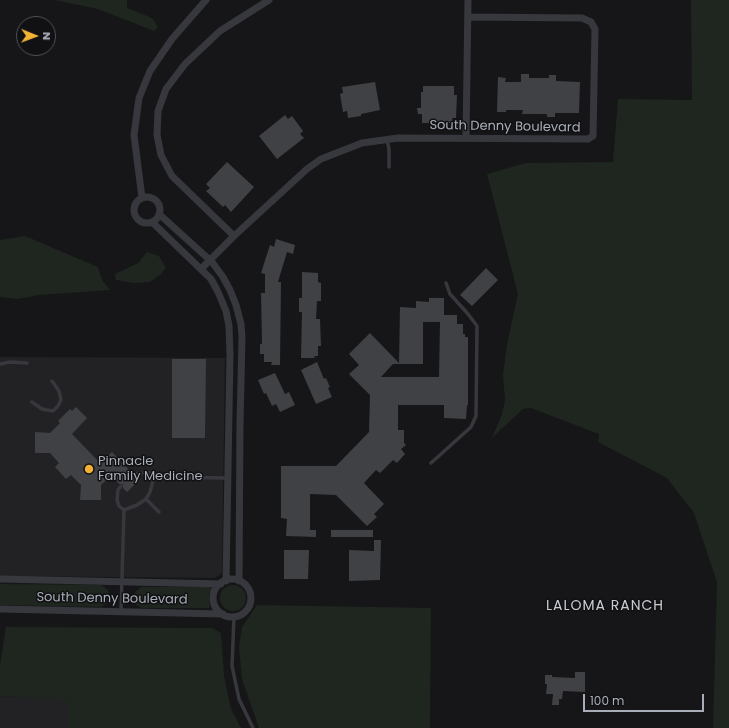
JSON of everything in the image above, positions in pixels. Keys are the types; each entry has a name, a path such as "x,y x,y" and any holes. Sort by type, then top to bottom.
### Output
{"street":[{"path":"142,198 134,135 139,98 150,71 172,39 206,0"},
{"path":"234,236 172,176 161,155 157,136 158,111 166,89 185,64 220,31 269,0"},
{"path":"466,138 468,0"},
{"name":"South Denny Boulevard","path":"201,269 292,182 321,159 362,143 398,138 588,140 593,136 595,29 591,22 582,18 468,17"},
{"path":"148,197 156,200 160,208 159,214 156,220 152,222 140,222 134,215 134,207 138,200 148,197"},
{"path":"159,214 210,260 223,277 236,305 241,324 239,581 245,584 251,595 251,601 245,612 234,617"},
{"path":"152,222 211,279 226,311 229,326 230,354 226,541 223,582 217,588 214,599 218,610 222,614"},
{"path":"227,478 240,478"},
{"path":"226,541 240,541"},
{"name":"South Denny Boulevard","path":"0,579 121,582 239,581"},
{"name":"South Denny Boulevard","path":"0,609 222,614 234,617"}],"lane":[{"path":"386,139 389,149 389,166"},
{"path":"432,463 471,427 476,416 477,326 450,294 446,283"},
{"path":"0,364 10,362 27,363"},
{"path":"32,402 42,409 47,410 54,410 58,406 61,400 59,391 52,381"},
{"path":"133,474 150,474 154,477 227,478"},
{"path":"124,510 137,505 146,499 150,492 154,477"},
{"path":"121,486 118,490 117,500 119,506 124,510"},
{"path":"146,499 159,512"},
{"path":"121,612 124,510"},
{"path":"234,617 232,666 239,698 253,728"}],"shaded area":[{"path":"55,0 127,0 127,8 152,18 158,27 154,31 98,9"},
{"path":"691,0 729,0 729,728 713,728 717,582 694,513 667,478 598,442 599,434 531,408 523,409 492,438 502,414 505,400 503,375 507,344 518,294 487,174 526,163 613,162 618,99 692,100"},
{"path":"25,236 98,267 102,280 110,290 39,295 18,299 0,297 0,240"},
{"path":"147,252 159,256 166,268 160,275 150,282 134,283 116,280 115,274 138,263"},
{"path":"0,357 225,358 222,572 220,575 214,578 0,576"},
{"path":"0,584 101,585 108,590 110,597 106,604 101,607 0,605"},
{"path":"233,585 242,589 246,598 242,607 233,611 224,607 220,598 224,589"},
{"path":"141,587 210,587 212,589 209,595 210,606 209,608 142,608 136,605 133,597 136,591"},
{"path":"257,605 431,608 430,728 259,728 242,679 239,647 242,627"},
{"path":"6,627 212,628 221,633 224,676 231,709 241,728 68,728 68,700 0,696 0,665"},
{"path":"0,696 68,699 68,728 0,728"}],"building":[{"path":"521,74 529,74 529,78 549,78 549,75 556,75 556,81 580,82 579,113 555,113 555,117 547,117 547,114 522,114 523,110 506,110 506,112 497,112 498,77 506,78 505,82 521,82"},
{"path":"375,82 380,110 361,114 361,116 348,118 347,111 343,112 340,94 343,93 342,87"},
{"path":"423,86 454,86 454,95 457,95 456,118 452,118 453,123 422,123 422,114 418,114 417,108 421,108 421,92 423,92"},
{"path":"285,115 288,119 292,116 303,131 300,134 304,138 277,159 259,136"},
{"path":"227,162 254,187 231,212 225,205 223,207 206,191 210,188 206,184"},
{"path":"276,239 295,245 293,254 287,252 278,282 281,282 280,365 271,365 272,362 264,362 264,354 260,354 260,344 262,344 261,293 265,293 265,274 261,273 270,245 274,247"},
{"path":"486,268 498,280 472,306 460,295"},
{"path":"302,272 318,273 318,282 321,283 321,301 317,301 316,319 320,319 321,346 318,346 318,356 314,356 315,358 301,358 302,312 299,312 299,298 302,298"},
{"path":"429,298 444,298 444,315 457,315 457,324 463,324 463,334 465,334 465,337 468,337 468,405 466,419 444,418 444,405 398,405 398,430 404,430 404,443 406,445 401,449 405,454 397,463 393,460 380,473 376,470 364,483 384,504 374,514 377,517 367,526 336,495 310,494 310,530 316,530 316,537 286,536 287,519 281,518 281,466 336,466 369,432 370,395 349,374 359,365 349,354 370,333 399,363 400,307 416,308 416,301 429,302","holes":["423,322 440,322 439,377 381,377 393,364 423,364"]},
{"path":"172,359 206,359 205,438 172,438"},
{"path":"317,362 324,379 326,378 330,387 328,388 332,397 316,404 301,370"},
{"path":"275,373 285,394 289,392 295,405 280,412 276,404 272,406 266,393 264,394 258,380"},
{"path":"76,407 87,418 72,434 100,463 112,452 131,472 131,476 136,477 139,480 127,492 123,488 123,484 119,484 111,475 101,485 101,500 80,500 81,485 71,475 66,479 55,467 59,463 50,453 35,453 35,432 50,433 60,423 58,421 70,409 72,411"},
{"path":"331,530 373,530 373,537 331,537"},
{"path":"374,540 381,540 380,580 349,581 349,550 374,551"},
{"path":"284,550 309,550 308,579 284,579"},
{"path":"575,672 585,672 585,692 563,691 562,699 559,699 559,705 552,705 553,694 546,694 547,684 545,684 545,675 552,675 552,677 575,678"}],"place":[{"name":"Pinnacle Family Medicine","path":"89,469"}],"district":[{"name":"LALOMA RANCH","path":"605,606"}]}
